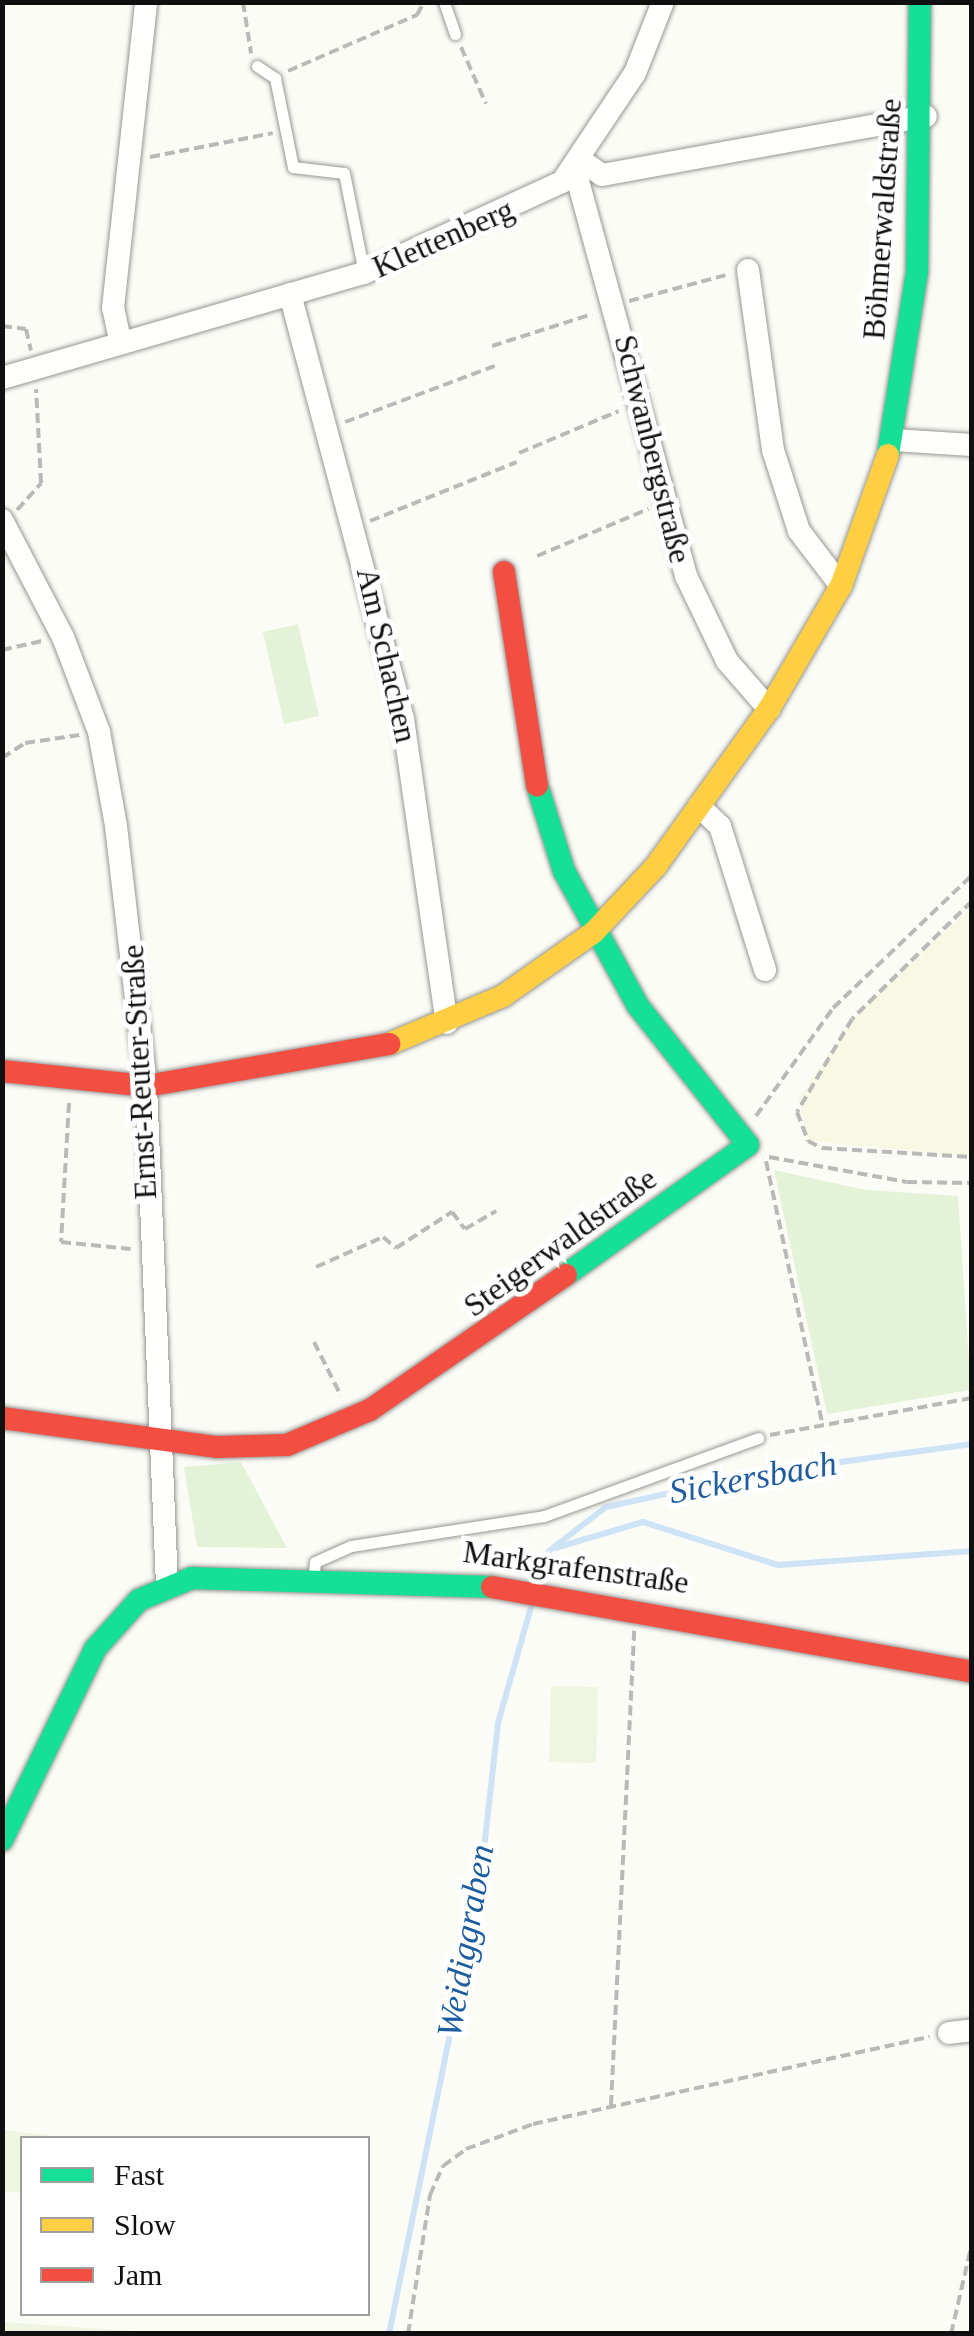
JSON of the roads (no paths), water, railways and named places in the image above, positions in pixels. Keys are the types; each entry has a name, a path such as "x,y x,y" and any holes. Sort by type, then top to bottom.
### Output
{"street":[{"path":"120,340 113,308 132,160 146,2"},
{"name":"Klettenberg","path":"2,378 34,362 364,273 464,234 579,165 636,73 664,2"},
{"name":"Böhmerwaldstraße","path":"2,1072 146,1086 328,1063 447,1023 503,996 594,932 699,806 769,709 841,586 894,440 926,116 920,2"},
{"path":"579,165 602,175 926,116"},
{"name":"Schwanbergstraße","path":"579,165 686,576 727,662 769,709"},
{"path":"748,270 772,450 799,530 841,586"},
{"name":"Am Schachen","path":"290,294 356,527 403,718 447,1023"},
{"path":"894,440 972,445"},
{"name":"Ernst-Reuter-Straße","path":"3,522 63,637 99,732 146,1086 149,1252 166,1586"},
{"path":"504,572 540,801 594,932"},
{"path":"699,806 720,826 765,970"},
{"name":"Steigerwaldstraße","path":"2,1418 157,1439 286,1445 349,1420 548,1292 751,1144 638,1006 594,932"},
{"name":"Markgrafenstraße","path":"166,1586 314,1576 552,1592 637,1606 873,1662 972,1672"},
{"path":"2,1840 95,1649 124,1612 166,1586"}],"lane":[{"path":"444,2 455,34"},
{"path":"258,66 275,78 292,129 293,167 344,174 364,273"},
{"path":"314,1576 315,1562 350,1546 544,1516 758,1438"}],"waterway":[{"name":"Sickersbach","path":"540,1579 549,1551 606,1507 767,1472 972,1444"},
{"path":"555,1548 643,1522 778,1565 972,1551"},
{"name":"Weidiggraben","path":"389,2334 479,1893 498,1723 533,1600"}]}
